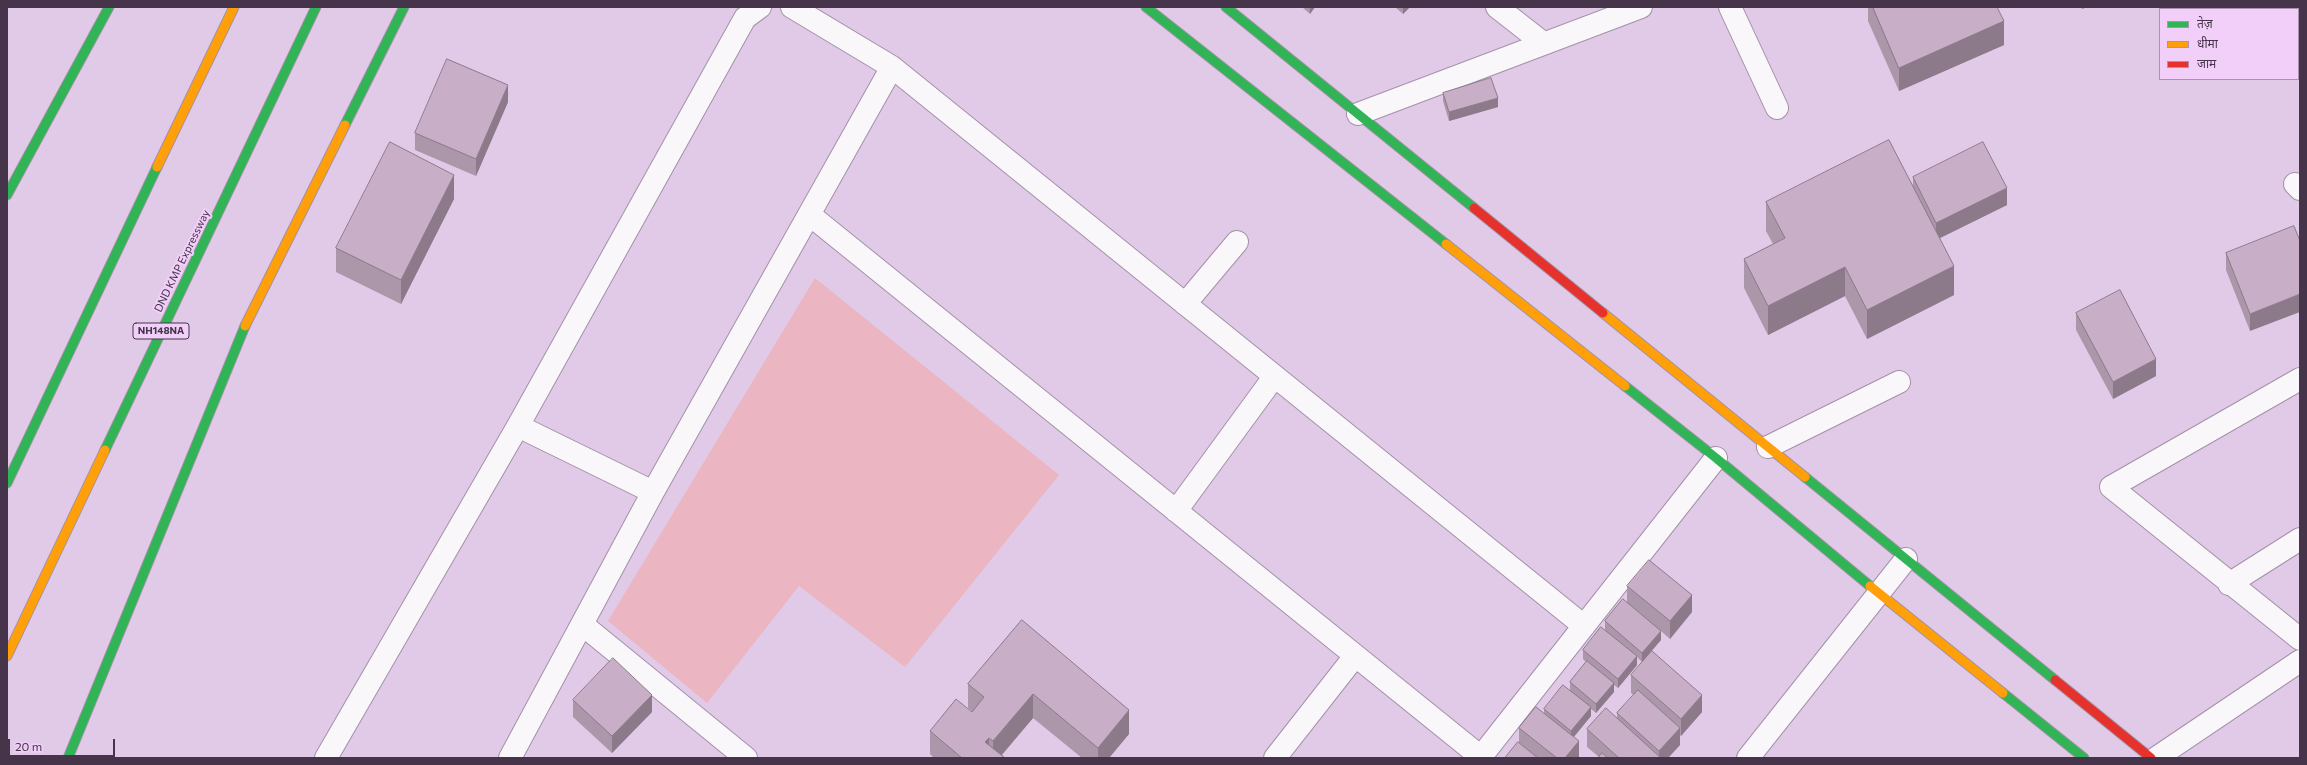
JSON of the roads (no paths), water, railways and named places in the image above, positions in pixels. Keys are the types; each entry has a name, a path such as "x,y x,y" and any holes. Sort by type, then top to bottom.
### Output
{"main road":[{"path":"7,195 110,7"},
{"path":"7,483 234,7"},
{"name":"DND KMP Expressway","path":"7,656 316,7"},
{"path":"68,758 246,323 404,7"},
{"path":"1146,7 1716,458 1879,593 2084,758"},
{"path":"1226,7 2151,758"}],"street":[{"path":"326,758 518,426 745,18 760,7"},
{"path":"792,7 892,68 1584,626"},
{"path":"1497,7 1543,43"},
{"path":"1358,114 1641,7"},
{"path":"1730,7 1777,108"},
{"path":"510,758 583,625 653,492 892,68"},
{"path":"810,215 1480,758 1716,458"},
{"path":"1185,304 1237,242"},
{"path":"1176,511 1274,377"},
{"path":"2300,379 2111,486 2230,584 2300,639"},
{"path":"1768,447 1899,382"},
{"path":"518,426 653,492"},
{"path":"2230,584 2300,539"},
{"path":"1748,758 1906,559"},
{"path":"583,625 746,758"},
{"path":"1275,758 1355,656"},
{"path":"2156,758 2300,661"}]}
